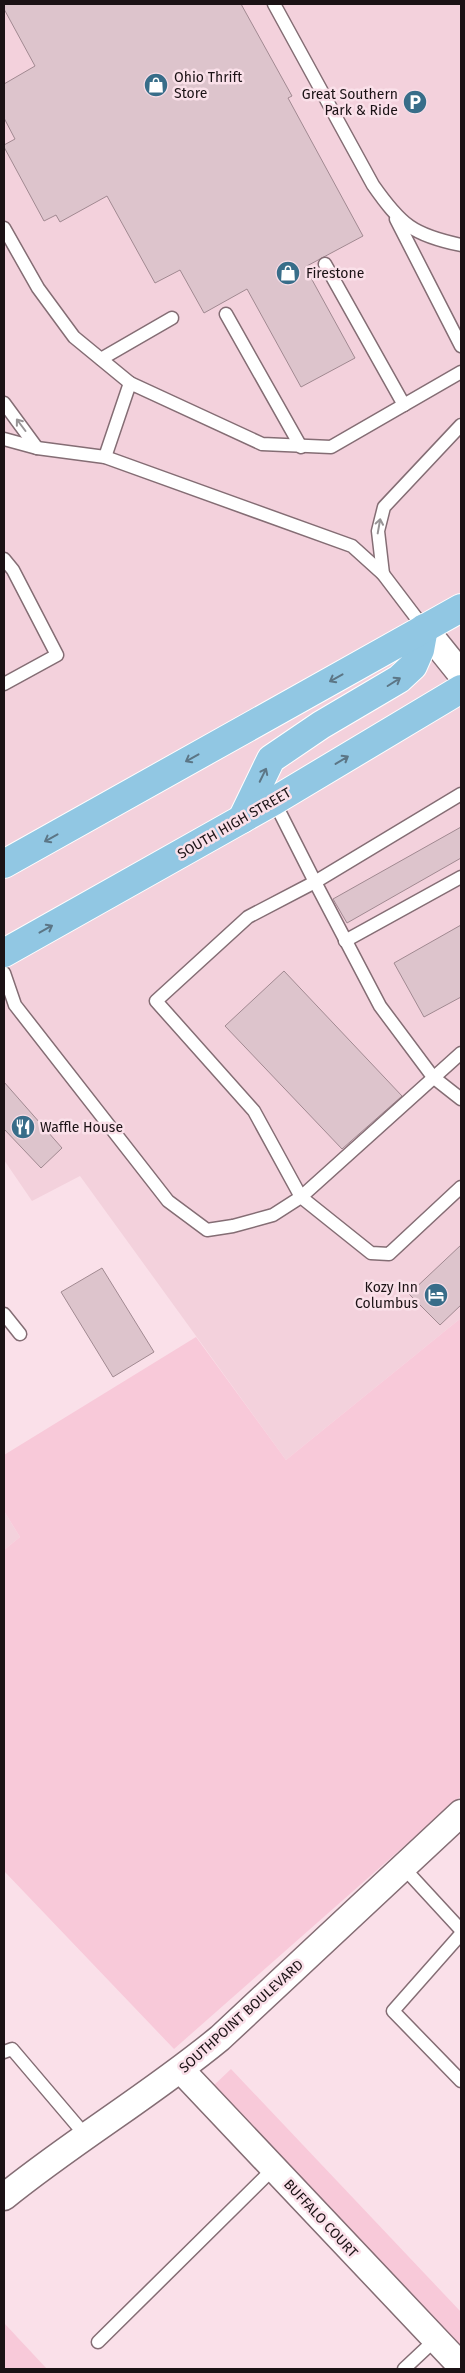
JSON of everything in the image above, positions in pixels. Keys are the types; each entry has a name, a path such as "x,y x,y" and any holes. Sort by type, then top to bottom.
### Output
{"main road":[{"path":"4,864 461,608"},
{"path":"242,819 272,759 320,724 399,680 413,666 420,650 424,628"},
{"name":"SOUTH HIGH STREET","path":"4,953 274,801 461,689"}],"street":[{"path":"424,628 461,674"},
{"name":"SOUTHPOINT BOULEVARD","path":"4,2197 45,2164 182,2070 220,2038 461,1813"},
{"name":"BUFFALO COURT","path":"182,2070 461,2366"}],"lane":[{"path":"274,4 373,185 392,213 461,346"},
{"path":"392,213 417,231 435,239 461,245"},
{"path":"4,228 38,288 74,337 130,383 262,444 331,447 461,372"},
{"path":"325,264 404,404"},
{"path":"226,314 302,447"},
{"path":"101,359 172,318"},
{"path":"104,457 130,383"},
{"path":"4,403 38,448"},
{"path":"382,574 378,530 384,507 461,425"},
{"path":"4,439 38,448 104,457 352,546 382,574 424,628"},
{"path":"4,560 13,570 57,655 4,684"},
{"path":"461,794 314,882 248,917 156,1000 254,1111 301,1197 371,1253 389,1254 461,1187"},
{"path":"274,801 314,882 380,1006 433,1077 461,1099"},
{"path":"345,941 461,877"},
{"path":"4,973 15,1005 168,1201 207,1230 233,1226 273,1214 301,1197 461,1053"},
{"path":"4,1314 20,1334"},
{"path":"403,1867 461,1930"},
{"path":"461,1934 393,2011 461,2081"},
{"path":"4,2052 12,2049 86,2136"},
{"path":"98,2342 274,2168"},
{"path":"404,2369 436,2339"}],"shaded area":[{"path":"4,4 461,4 461,1318 286,1460 80,1176 32,1201 4,1160"},
{"path":"461,1318 461,1796 174,2049 4,1871 4,1550 20,1537 4,1511 4,1455 196,1337 286,1460"},
{"path":"4,1511 20,1537 4,1550"},
{"path":"231,2069 461,2312 461,2351 211,2088"},
{"path":"4,2323 47,2369 4,2369"}],"building":[{"path":"4,4 241,4 292,96 288,98 363,236 305,267 355,358 301,387 247,289 204,313 180,270 155,283 107,196 60,222 56,215 44,221 4,147 4,145 15,139 4,118 4,84 35,66 4,9"},
{"path":"461,827 461,858 347,923 333,899"},
{"path":"461,925 461,997 424,1017 394,963"},
{"path":"284,971 402,1096 342,1149 225,1026"},
{"name":"Waffle House","path":"4,1082 62,1148 41,1168 4,1129"},
{"name":"Kozy Inn Columbus","path":"461,1245 461,1305 440,1325 409,1294"},
{"path":"102,1268 154,1352 113,1377 61,1292"}],"place":[{"name":"Ohio Thrift Store","path":"156,85"},
{"name":"Great Southern Park & Ride","path":"415,102"},
{"name":"Firestone","path":"288,273"},
{"name":"Waffle House","path":"23,1127"},
{"name":"Kozy Inn Columbus","path":"436,1295"}]}
